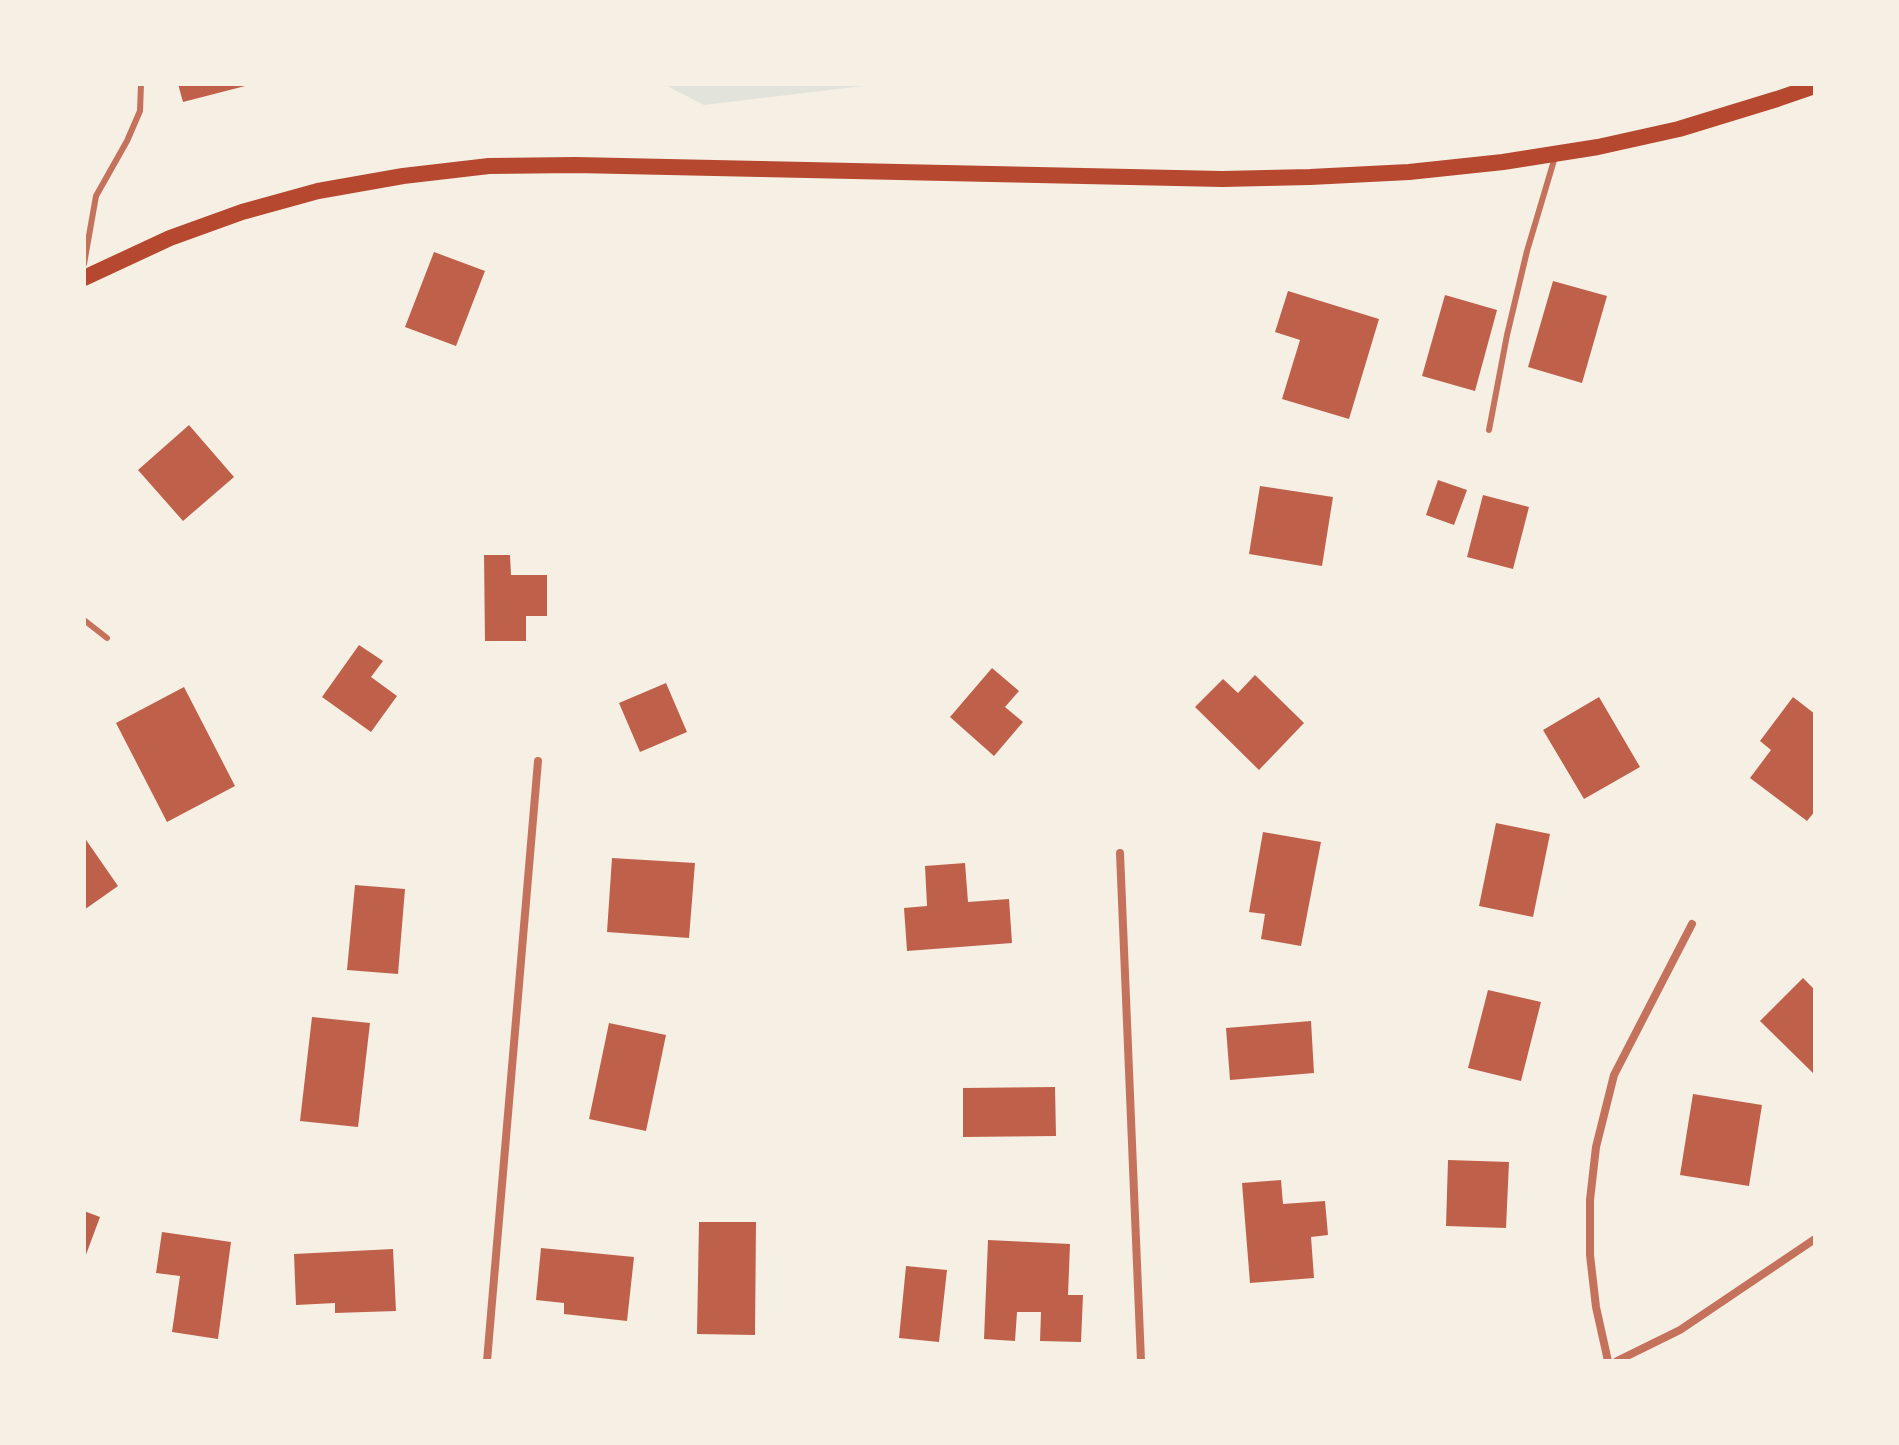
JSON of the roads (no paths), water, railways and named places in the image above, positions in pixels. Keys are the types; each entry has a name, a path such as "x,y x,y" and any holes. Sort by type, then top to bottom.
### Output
{"main road":[{"path":"84,278 170,238 288,199 403,176 489,166 576,165 1222,179 1409,172 1503,162 1598,147 1679,129 1815,86"}],"street":[{"path":"487,1361 538,761"},
{"path":"1120,853 1141,1361"},
{"path":"1608,1361 1596,1307 1590,1255 1590,1200 1596,1147 1614,1075 1692,924"},
{"path":"1617,1361 1680,1330 1815,1239"}],"lane":[{"path":"84,264 96,196 140,111 141,84"},
{"path":"1489,430 1527,251 1556,154"},
{"path":"84,620 107,638"}]}
